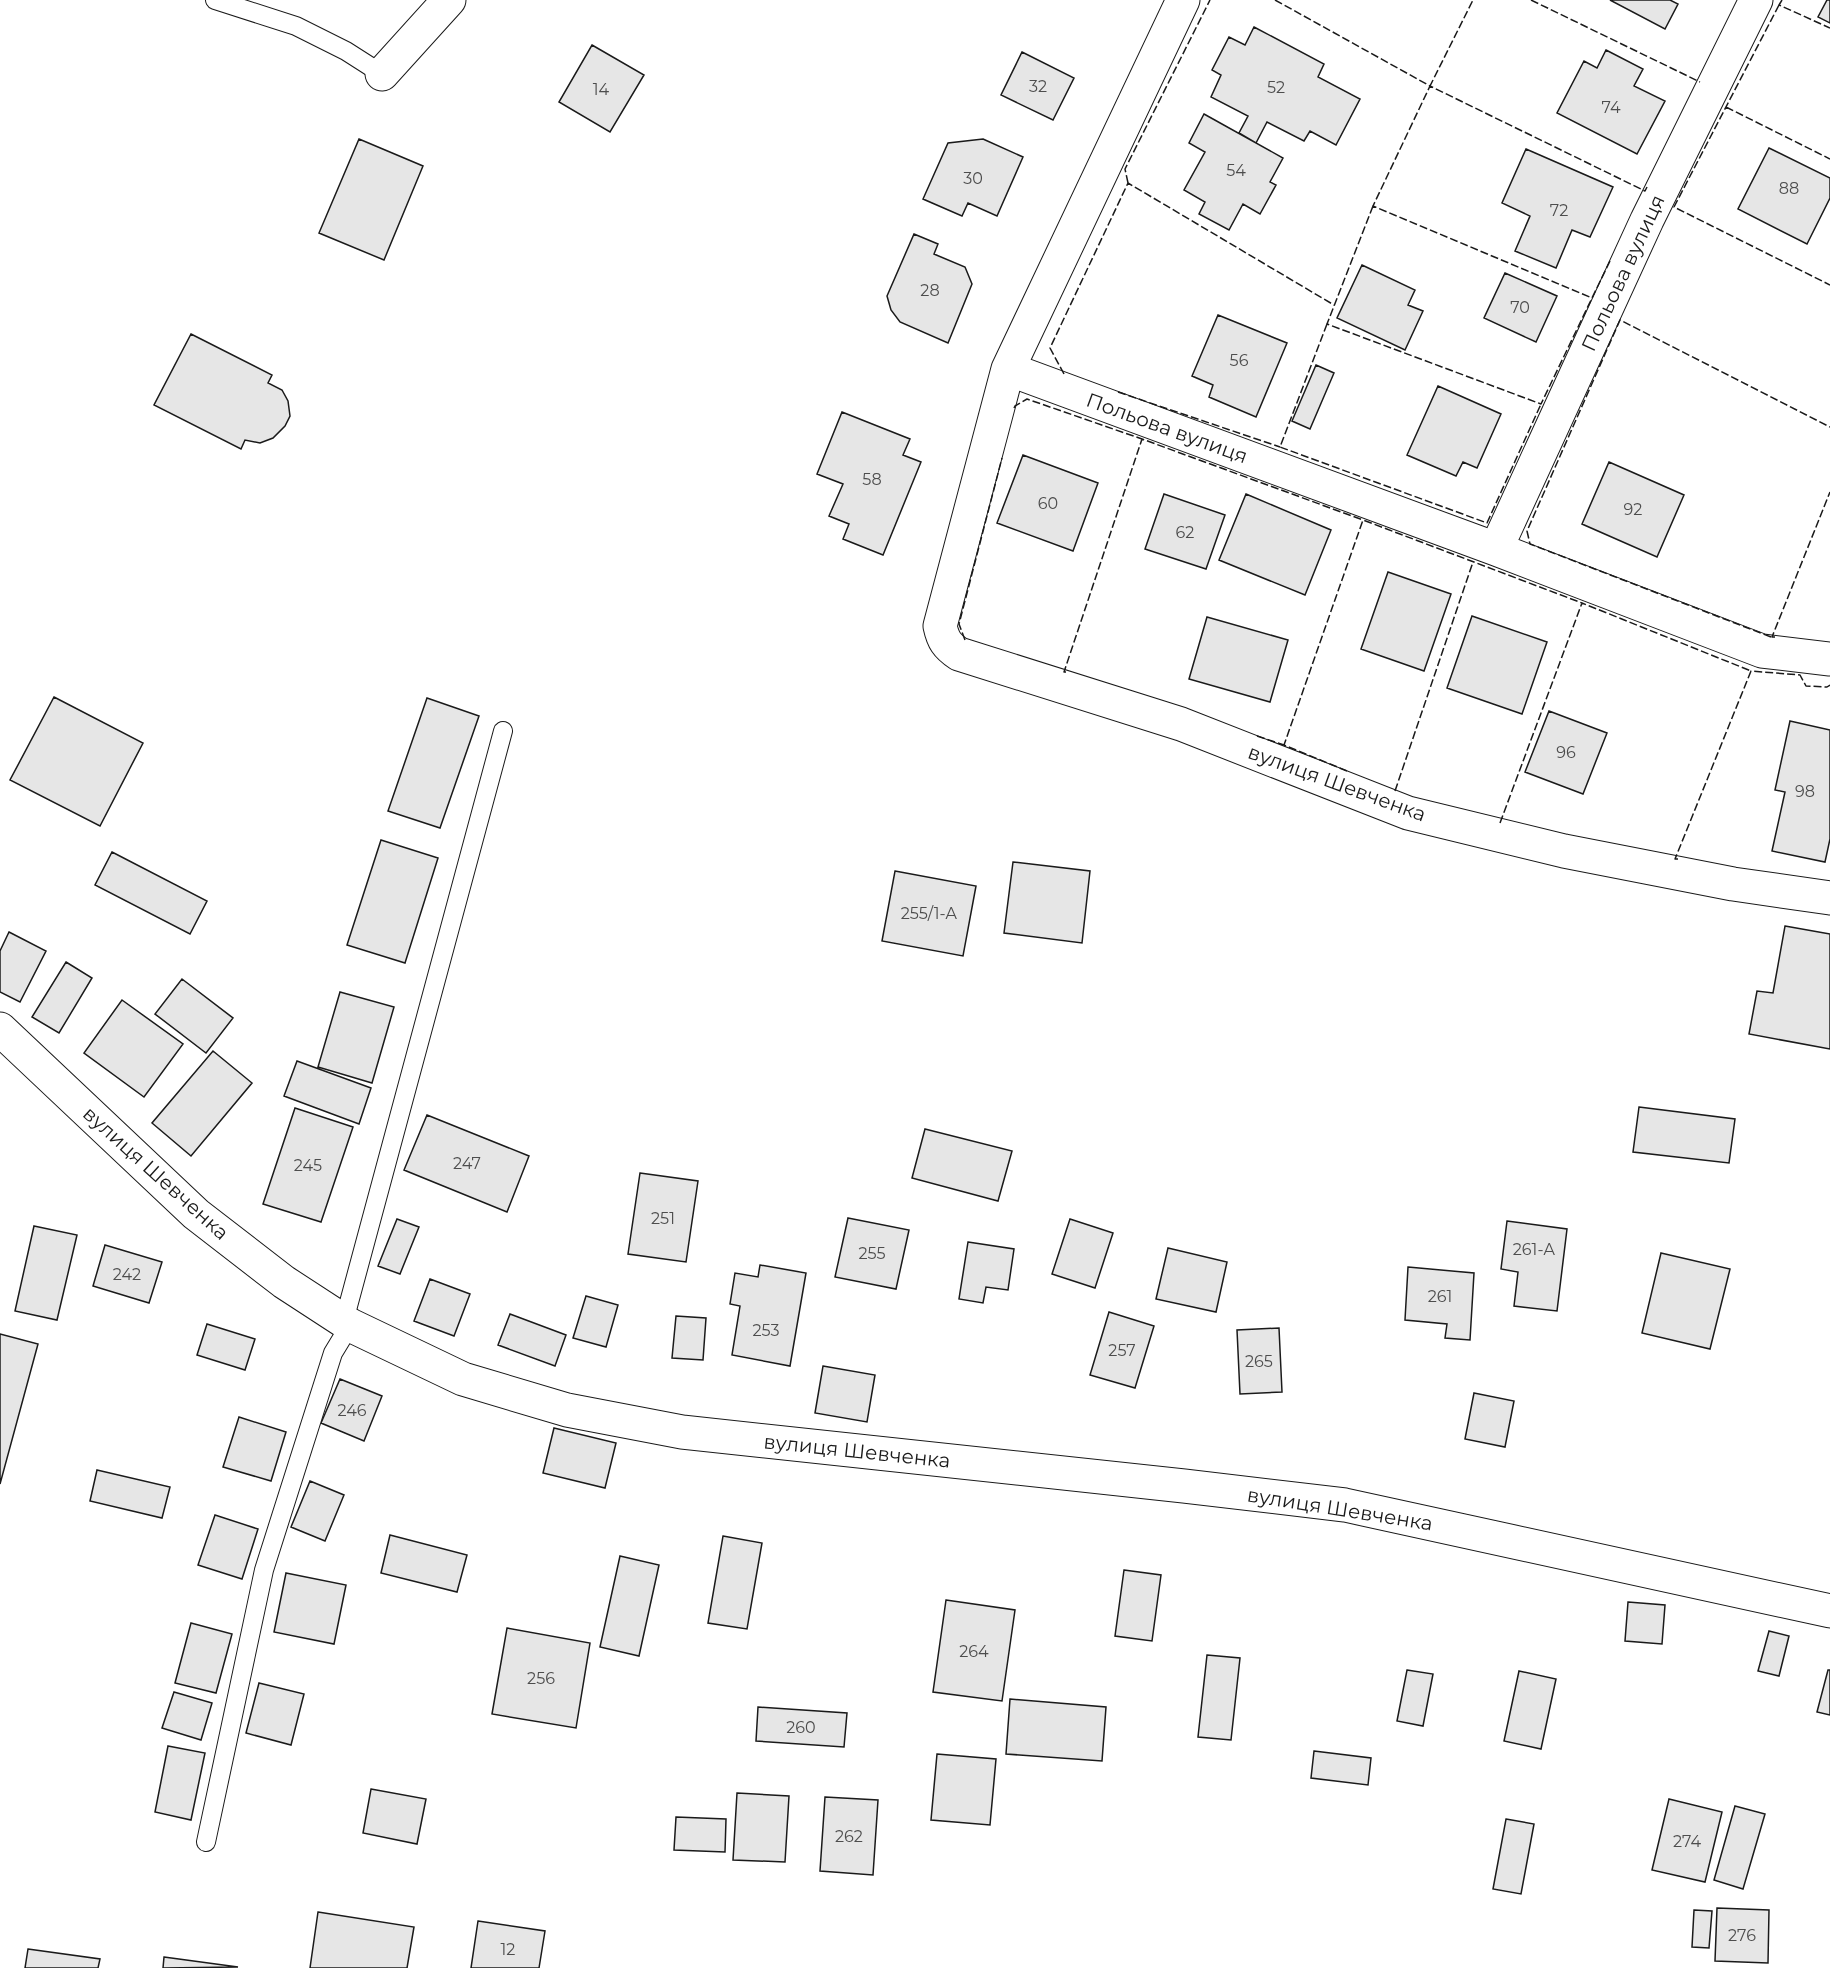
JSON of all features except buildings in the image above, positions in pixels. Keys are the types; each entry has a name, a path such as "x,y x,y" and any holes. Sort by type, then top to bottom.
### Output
{"street":[{"path":"382,74 449,0"},
{"path":"1008,369 1183,0"},
{"name":"Польова вулиця","path":"1496,549 1647,220 1756,0"},
{"name":"Польова вулиця","path":"1008,369 1496,549 1762,651 1830,659"},
{"name":"вулиця Шевченка","path":"1008,369 940,626 942,637 949,647 960,654 1181,724 1408,813 1564,851 1733,884 1830,898"},
{"name":"вулиця Шевченка","path":"0,1029 196,1214 284,1282 347,1323 463,1379 578,1412 682,1432 1345,1505 1830,1611"}],"lane":[{"path":"215,0 296,26 346,51 382,74"},
{"path":"206,1842 264,1570 333,1353 347,1323 503,732"}],"fence":[{"path":"1128,183 1125,169 1210,0"},
{"path":"1275,0 1430,86 1473,0"},
{"path":"1531,0 1700,82"},
{"path":"1782,0 1779,5 1830,28"},
{"path":"1779,5 1674,207 1830,285"},
{"path":"1610,261 1592,298 1373,206 1430,86 1645,191 1647,187"},
{"path":"1726,107 1830,159"},
{"path":"1064,374 1050,348 1128,183 1334,305"},
{"path":"1373,206 1327,324 1541,404 1592,298"},
{"path":"1771,637 1530,544 1527,531 1620,320 1830,427"},
{"path":"1327,324 1280,447 1487,523 1541,404"},
{"path":"1118,392 1280,447"},
{"path":"1014,408 1027,399 1142,439"},
{"path":"1066,672 1064,672 1142,439 1363,520"},
{"path":"965,640 959,624 1002,458"},
{"path":"1775,637 1772,637 1830,492"},
{"path":"1347,771 1284,745 1363,520 1582,603"},
{"path":"1395,791 1473,562"},
{"path":"1500,823 1582,603 1751,671"},
{"path":"1678,859 1675,859 1751,671 1800,675 1806,686 1827,687 1830,685"},
{"path":"1257,736 1284,745"}]}
